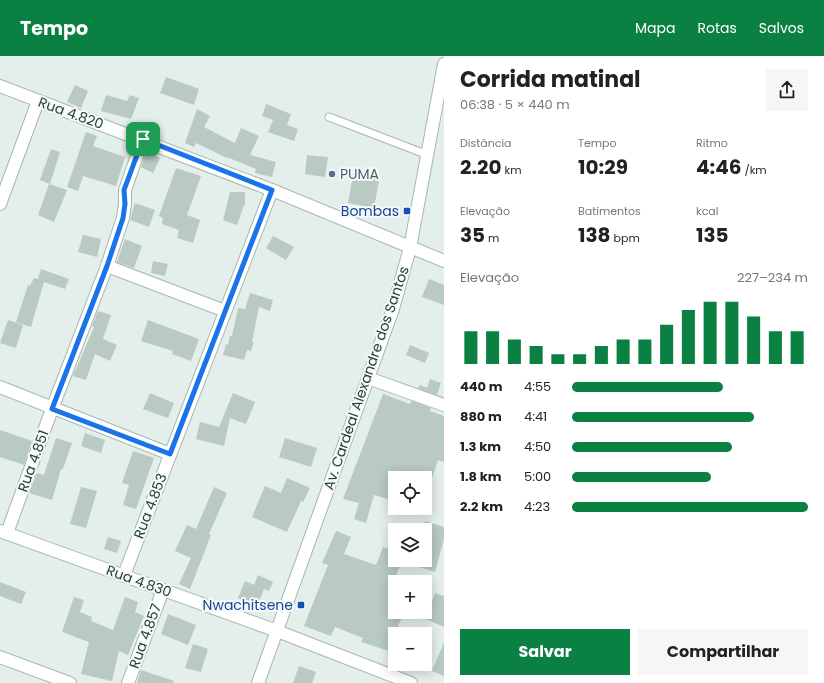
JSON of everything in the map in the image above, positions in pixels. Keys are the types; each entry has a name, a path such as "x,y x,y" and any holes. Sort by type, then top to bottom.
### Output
{"street":[{"name":"Av. Cardeal Alexandre dos Santos","path":"258,683 298,568 393,309 410,248 444,64"},
{"name":"Rua 4.820","path":"0,86 143,139 444,261"},
{"path":"0,204 38,101"},
{"name":"Rua 4.851","path":"4,532 107,266 123,218 125,204 124,190 143,139"},
{"name":"Rua 4.853","path":"124,575 272,190"},
{"path":"107,266 225,311"},
{"path":"368,378 444,405"},
{"path":"0,387 52,409 170,454"},
{"name":"Rua 4.830","path":"4,532 277,631 411,683"},
{"name":"Rua 4.857","path":"128,683 163,590"},
{"path":"0,657 70,683"}],"lane":[{"path":"328,117 428,155"}],"building":[{"path":"166,77 199,89 194,105 160,93"},
{"path":"75,85 88,91 81,108 67,102"},
{"path":"106,95 127,101 130,95 139,98 131,119 101,111"},
{"path":"266,104 291,114 287,125 298,129 294,141 268,132 273,120 262,116"},
{"path":"197,109 210,116 204,127 235,143 241,128 259,136 250,155 276,162 272,177 255,173 256,169 227,158 196,143 194,147 185,143"},
{"path":"86,132 97,136 93,146 125,157 116,186 83,176 78,191 67,187"},
{"path":"51,149 60,152 50,184 40,180"},
{"path":"147,151 160,158 153,173 141,167"},
{"path":"307,155 328,157 325,177 305,174"},
{"path":"176,168 201,176 187,215 200,220 193,243 177,238 179,230 162,224 163,218 159,216"},
{"path":"354,170 380,175 374,208 348,203"},
{"path":"49,184 67,190 54,222 38,215"},
{"path":"230,192 245,192 245,205 237,225 223,220"},
{"path":"135,203 155,210 149,227 130,220"},
{"path":"83,235 101,239 97,257 78,252"},
{"path":"273,236 294,247 286,260 266,248"},
{"path":"125,239 142,246 134,268 117,262"},
{"path":"153,261 168,264 165,276 151,273"},
{"path":"41,269 69,279 65,289 44,282 31,327 16,322 28,285 30,286 34,278 38,279"},
{"path":"429,279 444,285 444,305 422,297"},
{"path":"250,293 273,300 270,311 259,307 252,342 254,342 251,351 247,350 244,360 223,355 226,344 228,345 230,336 232,336 238,308 245,309"},
{"path":"98,311 111,315 103,339 117,345 110,361 95,354 86,380 73,376 94,327 92,326"},
{"path":"8,320 23,325 16,348 0,343"},
{"path":"148,320 199,339 191,361 172,354 173,351 141,341"},
{"path":"410,345 429,353 425,363 406,355"},
{"path":"430,379 441,383 437,395 418,388 420,385 427,388"},
{"path":"150,393 174,403 168,418 143,409"},
{"path":"233,393 255,402 246,424 230,418 224,446 196,439 200,422 219,427"},
{"path":"383,394 410,404 412,401 431,408 430,411 444,416 444,462 438,460 432,478 432,471 388,471 388,499 374,495 366,523 354,519 359,503 343,499"},
{"path":"0,430 32,441 24,465 0,457"},
{"path":"85,433 105,440 101,453 81,446"},
{"path":"56,438 72,443 63,469 61,469 52,500 29,493 37,473 44,475"},
{"path":"285,438 317,448 311,467 279,457"},
{"path":"133,451 154,458 136,509 123,505 129,485 122,483"},
{"path":"287,478 310,488 303,502 301,501 287,532 252,517 265,486 281,493"},
{"path":"81,487 97,491 86,528 70,524"},
{"path":"214,487 227,493 209,534 211,535 190,589 179,584 191,558 175,551 187,525 196,529"},
{"path":"432,523 444,527 444,539 435,572 420,567 432,567"},
{"path":"336,531 351,537 344,554 376,565 383,547 388,549 388,567 399,567 396,575 388,575 388,619 402,619 398,627 388,627 388,651 361,642 363,638 335,627 331,636 304,626 328,565 322,563"},
{"path":"108,537 121,541 117,553 104,549"},
{"path":"258,575 273,582 269,591 264,589 257,606 238,598 245,581 254,585"},
{"path":"0,582 26,592 21,604 0,596"},
{"path":"435,593 444,596 444,627 425,619 432,619 432,601"},
{"path":"74,597 84,600 80,612 92,617 91,621 113,630 125,597 138,602 135,612 144,616 128,655 119,651 112,681 81,674 89,642 62,632"},
{"path":"168,614 196,625 188,645 161,634"},
{"path":"444,642 444,676 432,671"},
{"path":"193,644 208,649 201,672 185,668"},
{"path":"299,666 316,672 312,683 293,683"},
{"path":"141,670 174,681 173,683 137,683"}],"place":[{"name":"PUMA","path":"332,174"},
{"name":"Bombas","path":"407,211"},
{"name":"Nwachitsene","path":"301,605"}],"route":[{"path":"143,139 272,190 170,454 52,409 107,266 123,218 125,204 124,190 143,139"}]}
